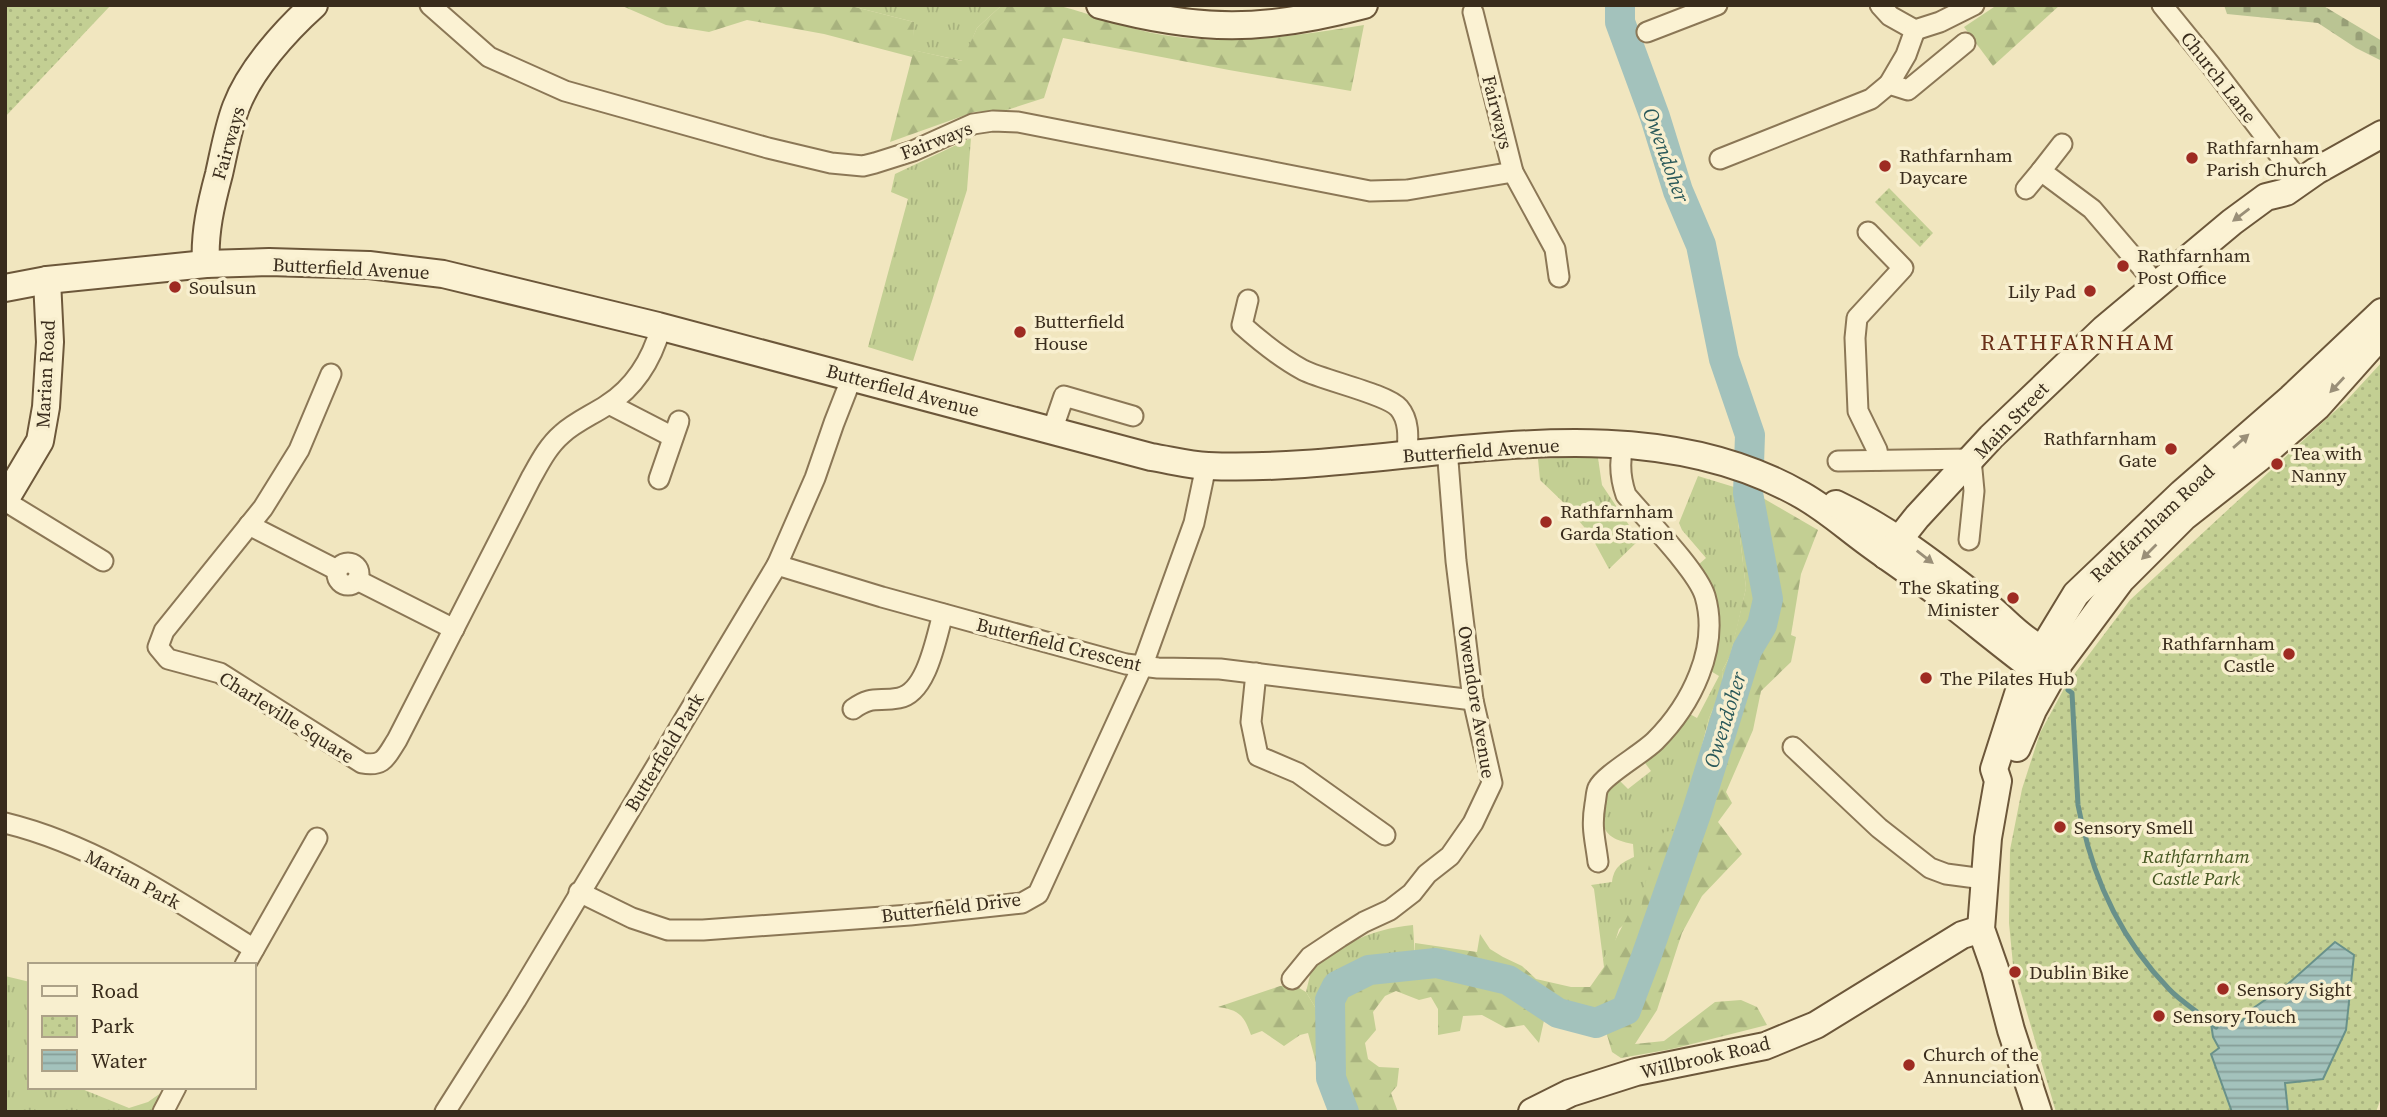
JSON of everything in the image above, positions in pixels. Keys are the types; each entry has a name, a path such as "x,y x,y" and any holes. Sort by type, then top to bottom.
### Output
{"main road":[{"name":"Fairways","path":"206,264 205,242 211,205 236,106 258,67 314,5"},
{"path":"1100,5 1172,22 1243,26 1319,17 1364,5"},
{"name":"Main Street","path":"1971,459 2078,354 2232,222 2266,197 2286,192 2382,134"},
{"name":"Butterfield Avenue","path":"5,288 47,280 206,264 269,262 369,265 443,274 660,326 1151,457 1206,466 1252,466 1532,443 1659,448 1701,456 1746,470 1800,493 1831,501 1892,547 1996,612 2046,665"},
{"name":"Marian Road","path":"5,500 40,441 46,407 50,342 47,280"},
{"name":"Rathfarnham Road","path":"2046,665 2067,606 2132,539 2291,398 2382,312"},
{"name":"Rathfarnham Road","path":"1982,929 1988,838 1998,781 1994,769 2018,694 2121,580 2184,517 2259,458 2317,407 2382,334"},
{"path":"1892,547 1971,459"},
{"name":"Butterfield Avenue","path":"1892,547 1935,591 2046,665"},
{"path":"1996,612 2032,621 2067,606"},
{"path":"1982,929 2038,1112"},
{"name":"Willbrook Road","path":"1532,1112 1570,1093 1636,1072 1765,1046 1816,1025 1962,934 1982,929"}],"street":[{"name":"Fairways","path":"430,5 489,57 565,91 831,163 863,166 875,163 913,151 973,124 993,121 1018,122 1370,191 1407,190 1513,172"},
{"path":"1647,32 1717,5"},
{"path":"1880,5 1890,16 1914,30 1940,22 1974,5"},
{"name":"Church Lane","path":"2162,5 2300,182"},
{"name":"Fairways","path":"1473,12 1513,172 1555,249 1559,277"},
{"path":"1720,159 1871,99 1889,84 1906,55 1914,30"},
{"path":"1889,84 1908,90 1965,43"},
{"path":"2026,189 2062,144"},
{"path":"2041,171 2092,209 2157,285"},
{"path":"1868,232 1903,268 1857,318 1855,338 1858,411 1877,450 1879,460"},
{"path":"1248,300 1241,325 1266,346 1303,370 1396,405 1405,418 1407,455"},
{"name":"Charleville Square","path":"331,374 299,450 263,508 164,631 158,647 168,659 220,673 362,764 372,765 384,760 548,449 572,426 609,404 630,382 660,326"},
{"name":"Butterfield Park","path":"445,1112 516,1000 777,565 816,478 852,377"},
{"path":"1052,430 1064,396 1133,416"},
{"path":"609,404 676,429 659,478"},
{"path":"1598,862 1592,825 1598,788 1617,770 1654,743 1673,721 1700,673 1708,634 1704,594 1690,570 1626,495 1621,480 1620,458 1623,446"},
{"path":"1838,461 1971,459"},
{"name":"Main Street","path":"1969,540 1974,491 1971,459"},
{"name":"Owendore Avenue","path":"1292,979 1310,957 1364,922 1390,910 1450,856 1473,823 1492,783 1473,700 1456,561 1448,461"},
{"name":"Butterfield Drive","path":"579,892 632,918 668,930 703,930 910,915 1022,903 1038,894 1142,667 1194,523 1206,466"},
{"path":"5,500 103,561"},
{"path":"249,525 337,570 342,584 352,585 358,580 454,629"},
{"name":"Butterfield Crescent","path":"777,565 943,614 1142,667 1220,669 1473,700"},
{"path":"853,709 865,700 901,698 911,692 924,676 943,614"},
{"path":"1256,673 1251,722 1258,756 1298,773 1385,835"},
{"path":"1793,747 1879,828 1930,868 1946,874 1984,879"},
{"name":"Marian Park","path":"5,823 58,841 114,865 249,957"},
{"path":"249,957 317,838"},
{"path":"163,1112 175,1089"}],"green space":[{"path":"5,5 111,5 5,117"},
{"path":"620,5 847,5 914,22 913,50 962,61 977,28 1002,5 1053,5 1163,35 1214,40 1289,36 1364,25 1351,91 1063,38 1044,98 1007,110 974,112 890,142 912,57 824,34 747,20 709,32 666,25"},
{"path":"847,5 1002,5 977,28 963,61 912,50 914,22"},
{"path":"1997,5 2060,5 1993,66 1964,27"},
{"path":"2224,5 2322,5 2382,41 2382,61 2318,23 2227,14"},
{"path":"971,138 967,190 913,361 868,347 908,199 891,192 895,174"},
{"path":"1889,188 1933,233 1920,247 1875,202"},
{"name":"Rathfarnham Castle Park","path":"2382,362 2382,1095 2376,1112 2056,1112 2013,965 2009,923 2010,850 2022,789 2040,733 2066,685 2130,600 2347,400"},
{"path":"1598,458 1602,485 1639,540 1609,569 1590,534 1540,480 1538,459"},
{"path":"1698,476 1734,487 1746,588 1730,656 1722,671 1723,686 1709,718 1686,809 1645,894 1641,909 1619,929 1614,945 1603,959 1594,889 1591,885 1612,882 1619,866 1634,857 1633,844 1620,841 1606,831 1601,812 1604,796 1615,783 1620,781 1628,789 1651,771 1645,763 1688,713 1697,718 1719,676 1709,670 1698,565 1706,558 1679,523"},
{"path":"1734,487 1756,494 1818,530 1801,574 1791,635 1796,637 1791,662 1761,691 1753,730 1726,792 1732,803 1718,822 1742,854 1702,896 1682,933 1657,1010 1635,1044 1664,1041 1715,1002 1741,1000 1757,1007 1767,1025 1672,1049 1621,1058 1612,1052 1605,1028 1591,1030 1545,1016 1539,1043 1524,1025 1506,1028 1482,1015 1463,1016 1460,1031 1438,1035 1438,1009 1431,997 1419,1000 1396,991 1385,996 1373,1012 1376,1030 1365,1043 1368,1059 1379,1067 1399,1068 1397,1086 1391,1093 1398,1112 1334,1112 1325,1096 1308,1033 1284,1046 1262,1031 1251,1035 1240,1015 1218,1007 1280,986 1294,985 1306,992 1318,1012 1323,1060 1339,1053 1337,1014 1349,985 1382,968 1415,970 1415,943 1477,952 1480,934 1490,949 1522,966 1536,979 1571,987 1590,987 1604,967 1603,959 1633,906 1641,908 1651,854 1664,832 1677,830 1698,769 1709,718 1723,686 1722,671 1730,656 1746,588"},
{"path":"1413,925 1415,958 1364,958 1329,977 1321,991 1318,1012 1306,992 1312,967 1371,934"},
{"path":"5,976 28,982 28,1089 82,1089 129,1108 148,1102 165,1090 163,1112 5,1112"}],"water":[{"path":"2335,942 2354,955 2346,1030 2323,1079 2285,1083 2288,1112 2232,1112 2211,1054 2219,1048 2213,1037 2211,1023 2242,1021 2252,1009 2288,984"}],"waterway":[{"name":"Owendoher","path":"1344,1112 1331,1078 1330,1000 1337,986 1369,970 1436,963 1508,980 1558,1013 1596,1023 1626,1010 1697,811 1747,650 1762,625 1768,599 1748,493 1750,435 1724,359 1701,245 1678,191 1655,117 1620,22 1620,5"},
{"name":"Owendoher","path":"1750,435 1755,440"},
{"path":"2068,690 2072,693 2081,819"},
{"path":"2082,822 2103,890 2113,912 2138,952 2169,989 2216,1027"}],"place":[{"name":"Rathfarnham Parish Church","path":"2192,158"},
{"name":"Rathfarnham Daycare","path":"1885,166"},
{"name":"Rathfarnham Post Office","path":"2123,266"},
{"name":"Soulsun","path":"175,287"},
{"name":"Lily Pad","path":"2090,291"},
{"name":"Butterfield House","path":"1020,332"},
{"name":"Rathfarnham Gate","path":"2171,449"},
{"name":"Tea with Nanny","path":"2277,464"},
{"name":"Rathfarnham Garda Station","path":"1546,522"},
{"name":"The Skating Minister","path":"2013,598"},
{"name":"Rathfarnham Castle","path":"2289,654"},
{"name":"The Pilates Hub","path":"1926,678"},
{"name":"Sensory Smell","path":"2060,827"},
{"name":"Dublin Bike","path":"2015,972"},
{"name":"Sensory Sight","path":"2223,989"},
{"name":"Sensory Touch","path":"2159,1016"},
{"name":"Church of the Annunciation","path":"1909,1065"}],"district":[{"name":"RATHFARNHAM","path":"2078,342"}]}
